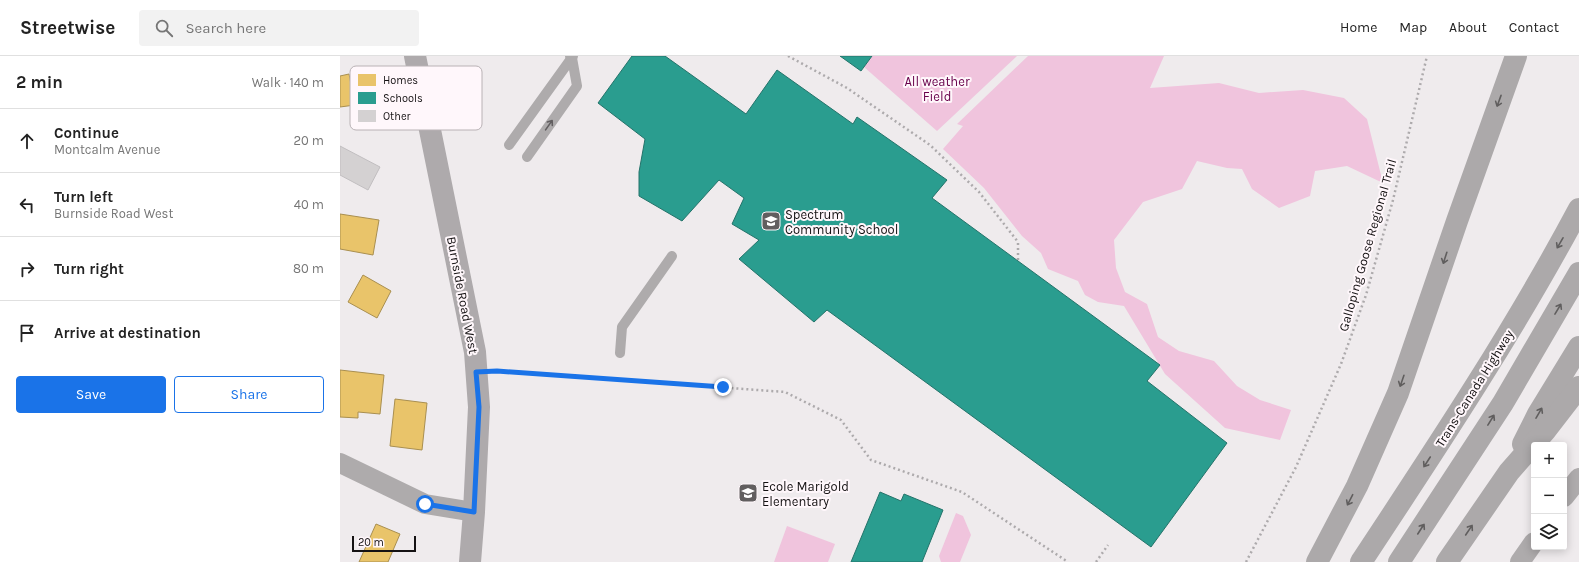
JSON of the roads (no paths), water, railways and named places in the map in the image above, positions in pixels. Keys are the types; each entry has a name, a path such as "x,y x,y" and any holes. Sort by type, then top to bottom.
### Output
{"highway":[{"path":"1317,562 1357,486 1398,393 1457,221 1516,59"},
{"name":"Trans-Canada Highway","path":"1361,562 1416,480 1510,329 1579,209"},
{"path":"1399,562 1498,409 1579,273"},
{"path":"1509,472 1538,414 1579,347"},
{"path":"1447,562 1509,472 1545,432 1579,387"}],"street":[{"name":"Burnside Road West","path":"415,56 417,66"},
{"name":"Burnside Road West","path":"431,130 475,352 479,407 470,562"},
{"path":"340,463 425,504 474,512"},
{"path":"1567,493 1579,478"},
{"path":"1520,562 1531,546"}],"lane":[{"path":"510,145 571,56"},
{"path":"527,157 577,86 571,56"},
{"path":"620,353 622,327 672,256"}],"place":[{"name":"Spectrum Community School","path":"771,221"},
{"name":"Ecole Marigold Elementary","path":"748,493"}],"park label":[{"name":"All weather Field","path":"937,88"}]}
